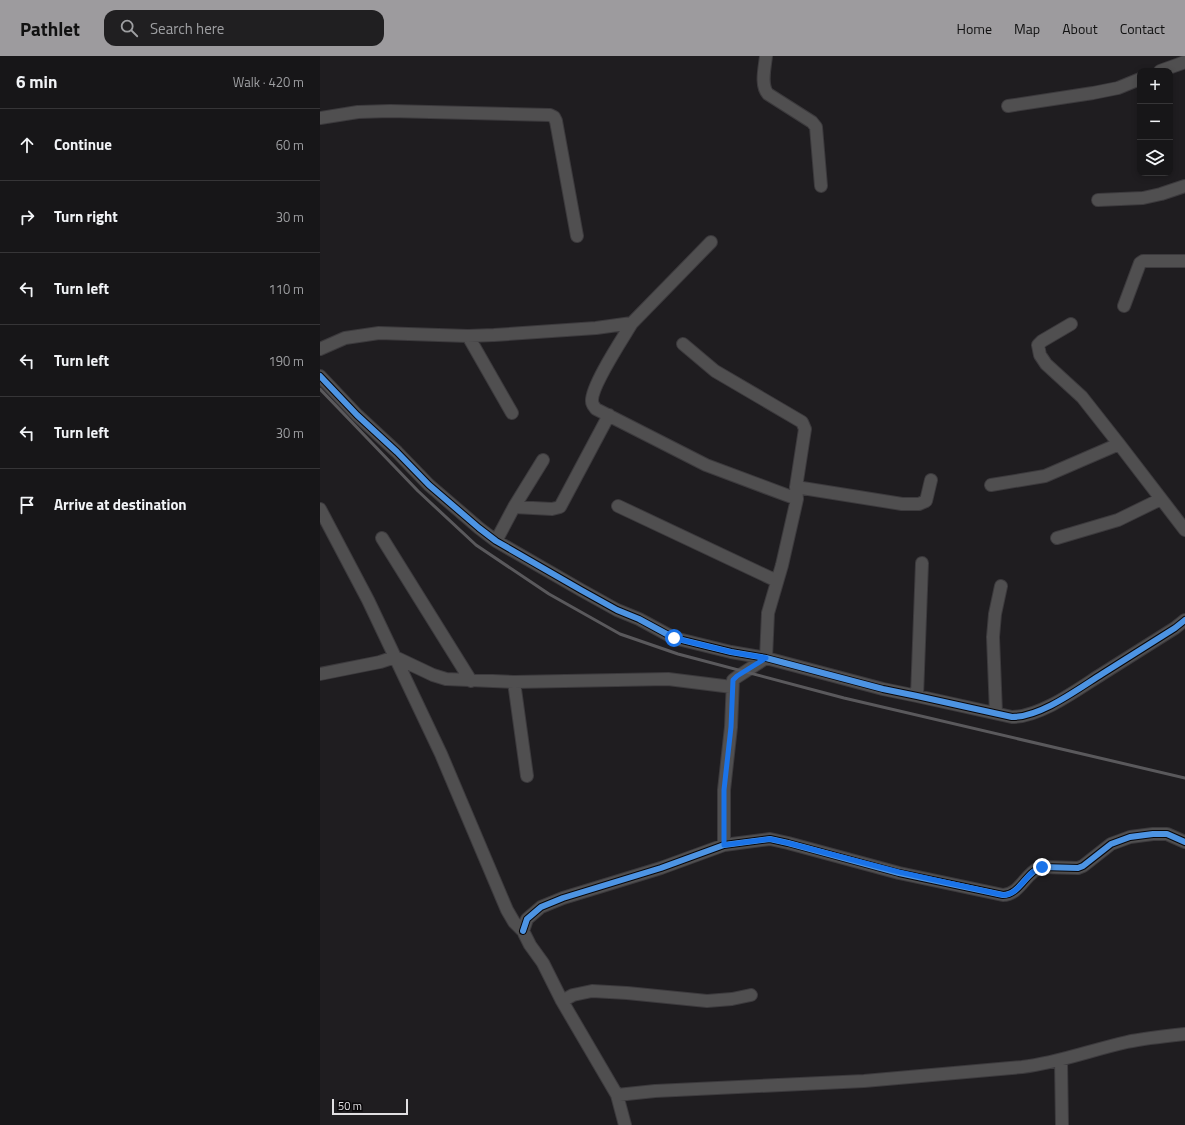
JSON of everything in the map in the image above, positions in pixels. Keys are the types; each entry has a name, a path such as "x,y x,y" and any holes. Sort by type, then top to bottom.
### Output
{"street":[{"path":"766,56 765,90 768,94 812,122 816,127 821,186"},
{"path":"1168,68 1185,62"},
{"path":"1008,106 1093,93 1118,88 1137,80"},
{"path":"320,118 358,112 390,111 550,115 554,117 556,121 577,236"},
{"path":"1098,200 1143,198 1185,186"},
{"path":"711,242 632,324 607,364 592,396 592,405 596,409 706,465 796,493 902,504 919,504 926,501 931,480"},
{"path":"1124,306 1140,263 1143,261 1185,261"},
{"path":"320,349 345,338 379,333 468,336 596,328 632,324"},
{"path":"1071,324 1042,341 1038,345 1040,355 1046,364 1082,397 1185,530"},
{"path":"468,336 512,413"},
{"path":"683,344 715,371 802,422 804,425 805,433 796,493 782,565 768,613 766,658"},
{"path":"320,376 429,485 479,528 496,540 581,590 617,610 639,619 674,638 731,652 766,658 883,690 1012,717 1019,717 1041,710 1072,692 1185,620"},
{"path":"514,507 552,509 560,507 609,415"},
{"path":"991,485 1045,476 1119,444"},
{"path":"496,540 543,460"},
{"path":"1057,538 1118,520 1161,500"},
{"path":"618,506 777,581"},
{"path":"320,509 368,600 441,754 508,910 514,922 522,931 543,963 562,1001 617,1096 626,1125"},
{"path":"382,538 471,681"},
{"path":"917,696 922,563"},
{"path":"996,713 993,637 995,614 1001,586"},
{"path":"320,674 380,662 395,657 433,676 446,679 514,682 668,679 732,687"},
{"path":"724,845 724,790 731,727 733,680 766,658"},
{"path":"514,682 527,776"},
{"path":"522,931 527,919 541,907 563,898 661,868 724,845 770,839 899,872 1008,895 1013,892 1032,871 1037,868 1078,868 1083,866 1111,844 1130,837 1167,834 1185,842"},
{"path":"562,1001 573,995 592,991 707,1001 732,999 751,994"},
{"path":"617,1096 655,1091 864,1081 1042,1065 1128,1042 1185,1034"},
{"path":"1061,1060 1062,1125"}],"railway":[{"path":"320,389 418,491 476,545 549,594 620,634 678,654 844,698 1185,778"}],"cycle path":[{"path":"320,376 357,415 397,452 429,485 496,541 617,610 639,619 674,638 731,652 766,658 883,689 1012,717 1023,716 1035,712 1059,701 1175,628 1185,620"},
{"path":"523,931 527,919 541,907 563,898 661,868 724,845 770,839 899,873 1003,895 1014,891 1036,869 1042,867 1078,868 1083,866 1111,844 1130,837 1167,834 1185,842"}],"route":[{"path":"674,638 731,652 766,658 733,680 731,727 724,790 724,845 770,839 899,872 1003,895 1008,895 1013,892 1032,871 1042,867"}]}
